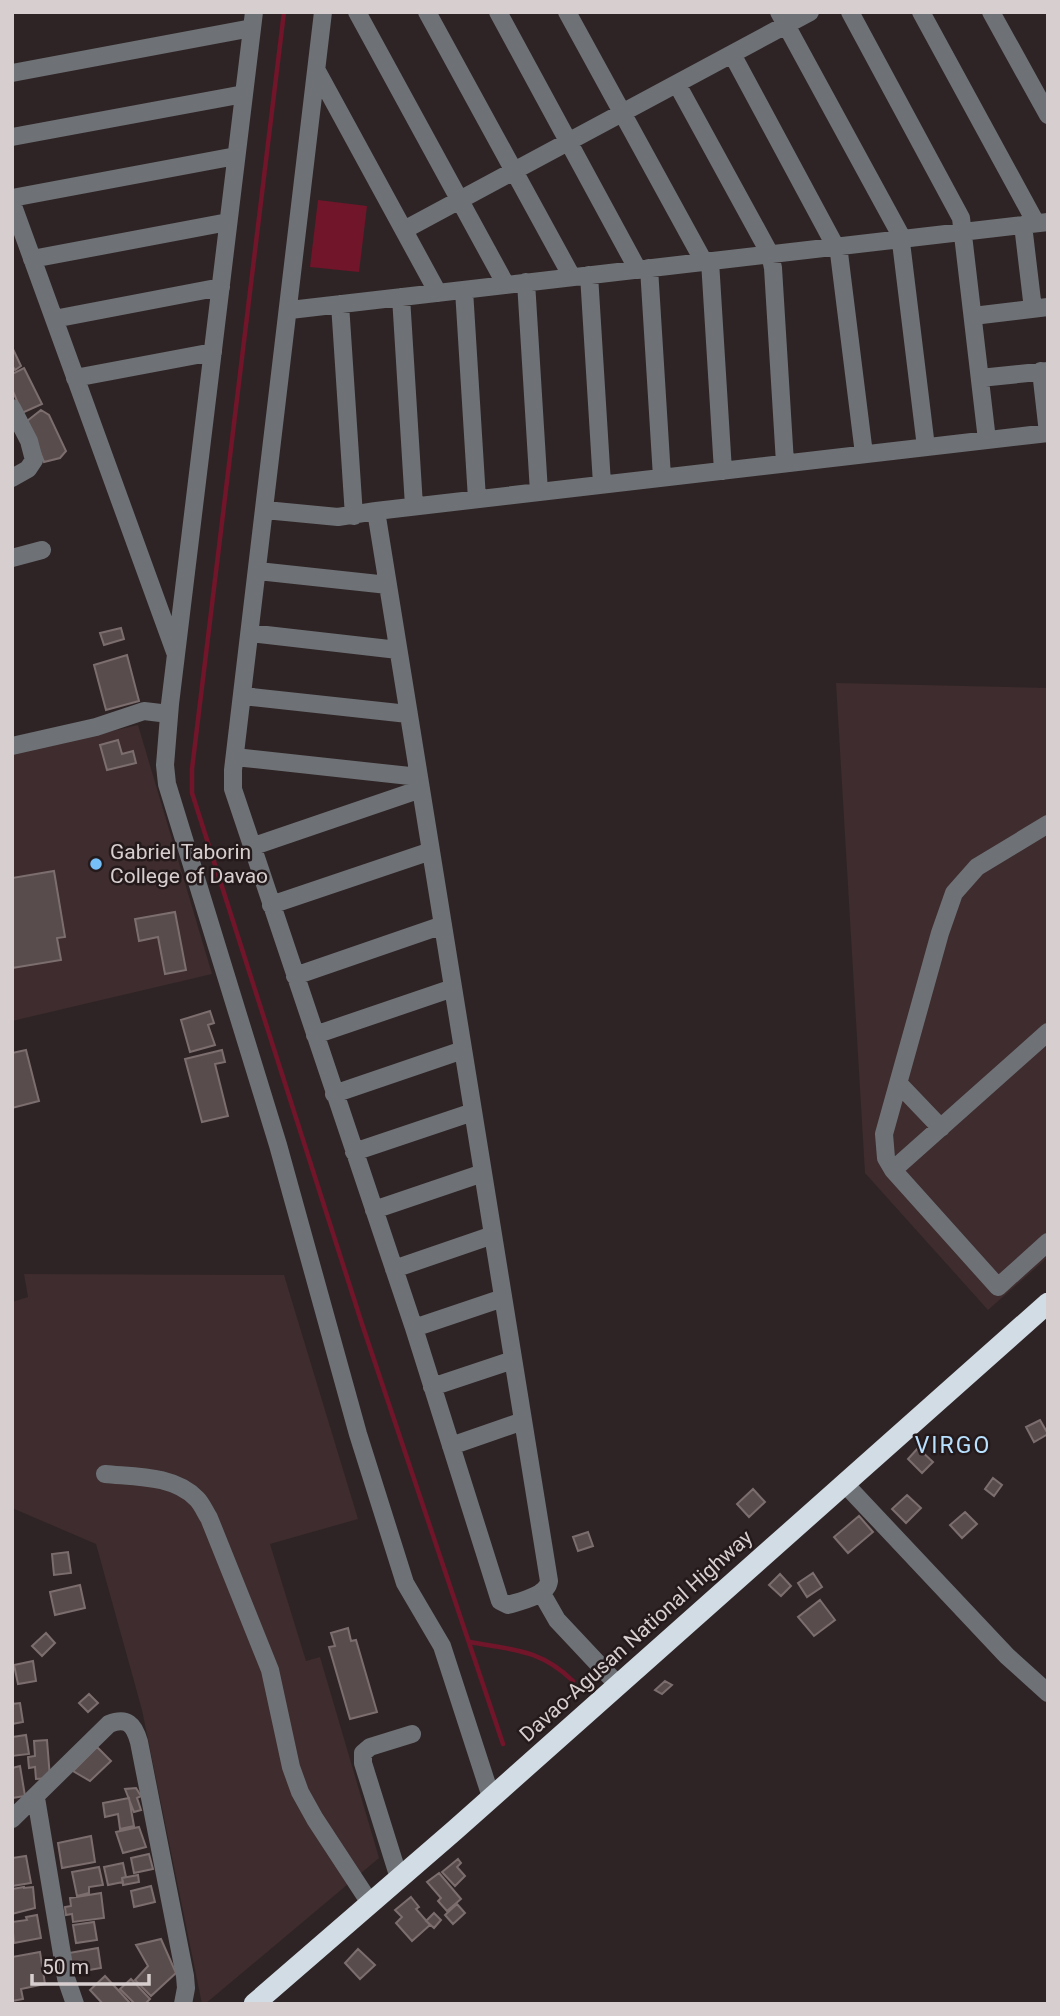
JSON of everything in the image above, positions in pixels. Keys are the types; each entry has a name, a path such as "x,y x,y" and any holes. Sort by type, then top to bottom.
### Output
{"highway":[{"name":"Davao-Agusan National Highway","path":"261,2002 1048,1303"}],"street":[{"path":"323,12 290,310 235,757 234,798 414,1328 500,1601 508,1605 541,1592 548,1587 549,1581 376,511"},
{"path":"357,12 506,285"},
{"path":"427,12 514,171 580,276 601,484"},
{"path":"498,12 569,142 644,269 662,477"},
{"path":"568,12 707,262 723,471"},
{"path":"404,230 732,54 783,19 810,12"},
{"path":"850,12 957,207 963,232 987,440"},
{"path":"920,12 1036,223 1040,308 973,316"},
{"path":"991,12 1048,116"},
{"path":"783,19 901,239 926,447"},
{"path":"12,74 253,20 165,765 171,803 278,1145 358,1434 405,1583 442,1646 491,1797"},
{"path":"732,54 836,246 841,261 864,454"},
{"path":"317,71 438,293"},
{"path":"677,84 770,254 774,268 786,463"},
{"path":"12,137 244,94"},
{"path":"12,198 236,156"},
{"path":"12,203 176,656"},
{"path":"32,259 228,222"},
{"path":"290,310 1036,223"},
{"path":"526,282 539,492"},
{"path":"54,319 220,288"},
{"path":"464,290 477,499"},
{"path":"401,297 414,506"},
{"path":"340,304 354,516"},
{"path":"75,378 213,352"},
{"path":"265,510 354,516 414,506 1048,433 1044,371 980,378"},
{"path":"12,408 30,441 34,460 28,469 12,478"},
{"path":"12,558 42,550"},
{"path":"258,571 388,585"},
{"path":"250,634 398,650"},
{"path":"243,696 408,714"},
{"path":"12,746 96,727 144,711 169,715"},
{"path":"235,757 420,783"},
{"path":"251,847 420,783"},
{"path":"1048,824 977,867 954,893 940,933 884,1134 886,1158 893,1170 998,1287 1048,1242"},
{"path":"271,905 430,851"},
{"path":"295,976 443,925"},
{"path":"315,1035 453,988"},
{"path":"893,1170 1048,1032"},
{"path":"334,1094 463,1050"},
{"path":"898,1083 940,1128"},
{"path":"354,1152 473,1112"},
{"path":"374,1210 483,1173"},
{"path":"394,1269 493,1235"},
{"path":"414,1328 503,1298"},
{"path":"432,1387 513,1360"},
{"path":"451,1446 523,1422"},
{"path":"105,1474 145,1477 174,1484 197,1499 209,1518 270,1671 291,1768 300,1792 370,1903"},
{"path":"845,1484 998,1647 1048,1693"},
{"path":"541,1592 557,1620 618,1685"},
{"path":"12,1818 36,1798 109,1724 127,1721 132,1725 139,1742 185,1976 183,2004"},
{"path":"399,1878 363,1763 363,1753 370,1747 412,1734"},
{"path":"36,1798 66,1978 75,2004"}],"shaded area":[{"path":"318,200 367,206 359,272 310,267"},
{"path":"836,683 1048,688 1048,1257 988,1310 865,1173"},
{"name":"Gabriel Taborin College of Davao","path":"138,725 212,974 12,1021 12,754"},
{"path":"24,1274 284,1275 358,1519 270,1544 306,1661 320,1657 379,1858 205,2004 202,2004 142,1710 96,1544 12,1508 12,1302 28,1297"}],"building":[{"path":"12,347 21,366 15,370 12,365"},
{"path":"24,368 42,404 22,413 12,389 12,374"},
{"path":"41,410 49,415 66,451 60,458 44,462 27,421"},
{"path":"121,628 124,639 104,645 100,633"},
{"path":"127,655 139,701 106,710 94,665"},
{"path":"118,740 122,754 133,751 136,763 107,770 100,745"},
{"path":"54,871 65,937 57,938 61,960 12,968 12,878"},
{"path":"175,912 186,970 165,974 158,937 139,941 135,919"},
{"path":"210,1011 214,1023 208,1025 215,1045 190,1052 181,1020"},
{"path":"26,1050 39,1101 12,1108 12,1053"},
{"path":"222,1050 225,1062 215,1064 228,1116 202,1122 185,1059"},
{"path":"1040,1420 1048,1434 1034,1442 1026,1427"},
{"path":"918,1448 933,1462 922,1473 908,1459"},
{"path":"993,1478 1002,1485 994,1496 985,1489"},
{"path":"753,1489 765,1502 749,1517 737,1504"},
{"path":"907,1495 921,1508 906,1523 892,1509"},
{"path":"965,1512 977,1524 962,1538 950,1525"},
{"path":"859,1516 873,1532 848,1553 834,1537"},
{"path":"588,1532 593,1546 578,1551 573,1537"},
{"path":"68,1552 71,1573 54,1575 52,1554"},
{"path":"813,1573 822,1587 807,1597 798,1583"},
{"path":"780,1574 791,1586 781,1596 769,1585"},
{"path":"80,1585 85,1608 55,1615 50,1592"},
{"path":"820,1600 835,1620 814,1636 798,1617"},
{"path":"348,1628 351,1641 356,1640 377,1712 350,1719 329,1647 335,1646 331,1633"},
{"path":"46,1633 55,1643 42,1656 32,1646"},
{"path":"33,1661 36,1681 18,1684 14,1665"},
{"path":"665,1681 672,1685 662,1694 655,1690"},
{"path":"89,1694 98,1703 88,1712 79,1703"},
{"path":"20,1703 23,1722 12,1724 12,1704"},
{"path":"26,1735 29,1754 12,1756 12,1737"},
{"path":"47,1740 50,1778 36,1779 35,1767 29,1768 28,1757 35,1756 34,1741"},
{"path":"97,1747 111,1761 90,1781 73,1771"},
{"path":"20,1766 25,1796 12,1798 12,1768"},
{"path":"136,1788 141,1796 137,1798 141,1810 134,1812 125,1789"},
{"path":"129,1798 134,1826 120,1829 118,1814 105,1817 103,1803"},
{"path":"139,1827 146,1847 123,1853 116,1832"},
{"path":"91,1836 95,1862 62,1868 58,1843"},
{"path":"149,1854 153,1869 134,1873 131,1858"},
{"path":"26,1856 31,1883 12,1886 12,1858"},
{"path":"458,1859 461,1863 457,1867 465,1876 455,1886 442,1872"},
{"path":"123,1863 126,1877 122,1878 123,1882 108,1885 104,1867"},
{"path":"99,1867 103,1885 89,1887 89,1893 77,1896 72,1872"},
{"path":"439,1873 461,1899 447,1911 438,1901 441,1898 427,1882"},
{"path":"138,1875 139,1882 123,1885 122,1878"},
{"path":"151,1886 155,1902 134,1907 131,1891"},
{"path":"33,1887 35,1908 12,1914 12,1889"},
{"path":"101,1893 104,1918 73,1922 72,1914 66,1915 65,1907 71,1906 70,1898"},
{"path":"411,1897 419,1907 416,1909 430,1925 412,1941 396,1923 402,1917 395,1910"},
{"path":"457,1904 465,1913 453,1924 445,1915"},
{"path":"434,1913 441,1920 434,1928 426,1921"},
{"path":"37,1915 41,1938 14,1943 12,1922 27,1920 26,1917"},
{"path":"94,1922 97,1940 76,1943 73,1925"},
{"path":"161,1939 176,1973 151,1996 135,1980 148,1966 136,1945"},
{"path":"98,1948 101,1968 72,1973 69,1953"},
{"path":"358,1949 375,1965 360,1979 345,1963"},
{"path":"40,1952 45,1984 21,1989 23,1999 12,2001 12,1957"},
{"path":"105,1976 131,2004 103,2004 90,1990"},
{"path":"131,1979 150,1999 145,2004 135,2004 120,1989"}],"waterway":[{"path":"284,12 192,769 192,793 362,1324 503,1744"},
{"path":"470,1642 525,1652 561,1670 573,1681"}],"place":[{"name":"Gabriel Taborin College of Davao","path":"96,864"}],"district":[{"name":"VIRGO","path":"953,1445"}]}
